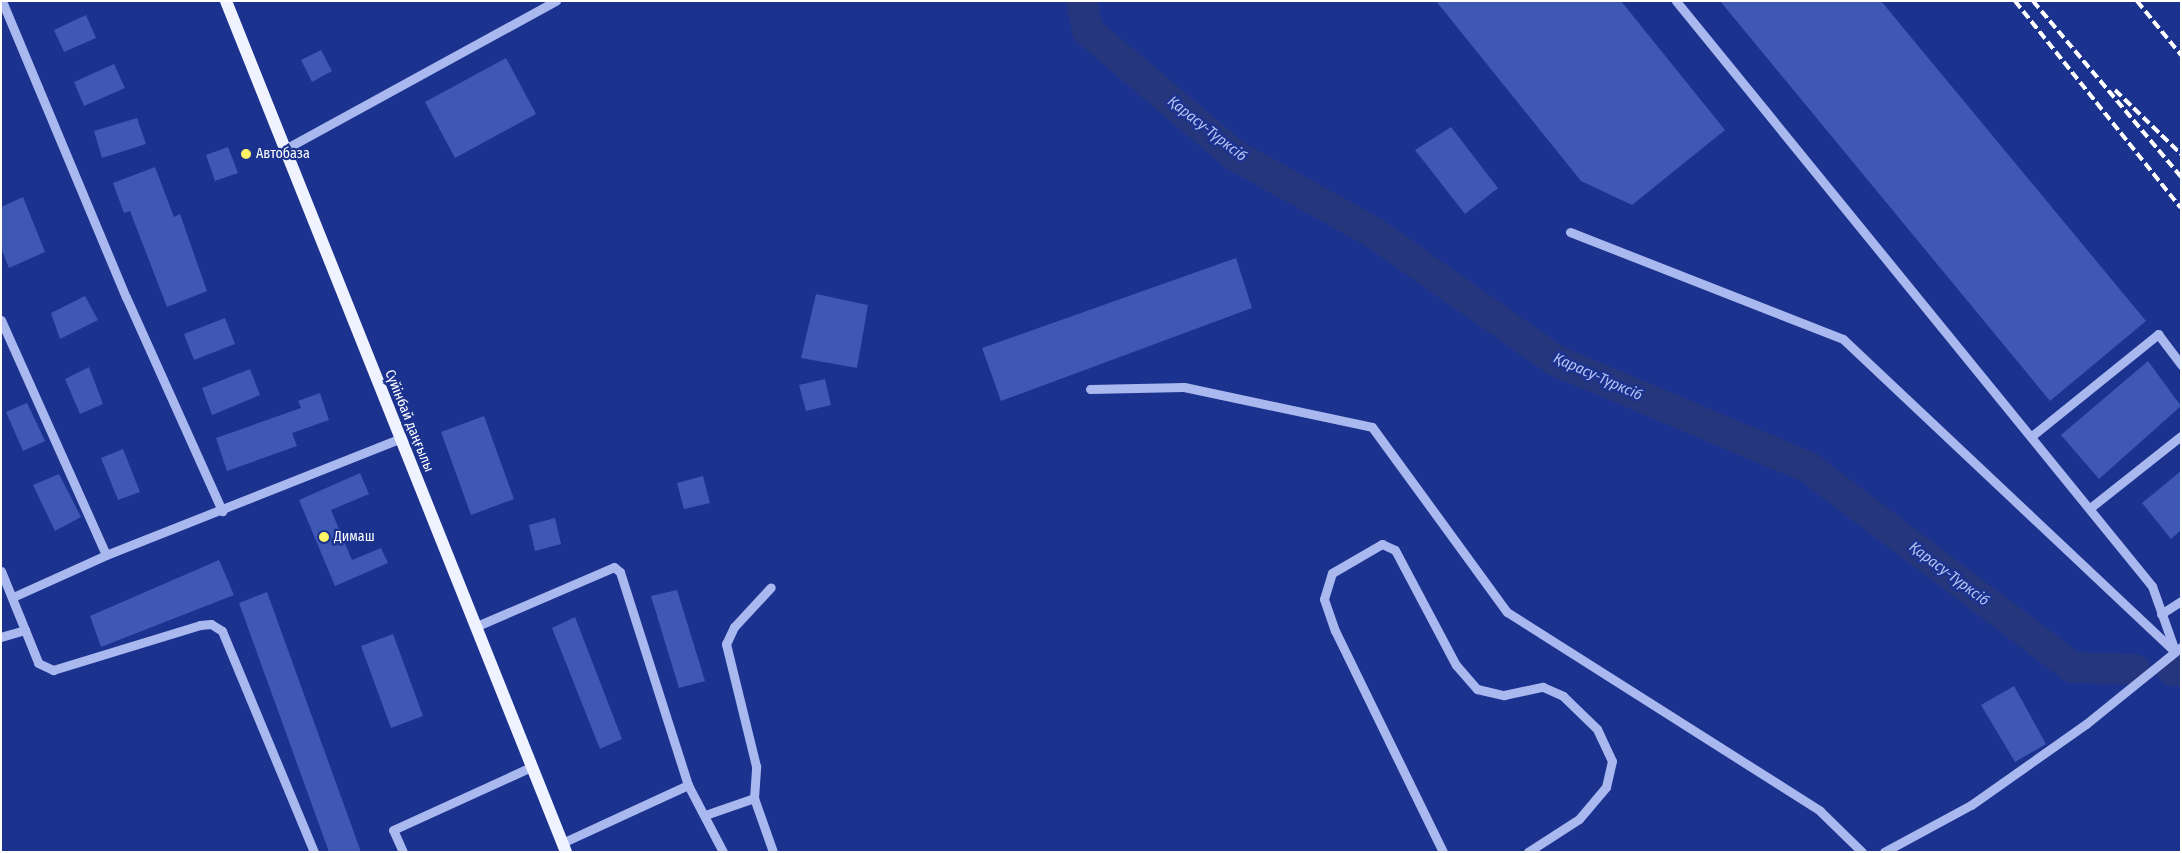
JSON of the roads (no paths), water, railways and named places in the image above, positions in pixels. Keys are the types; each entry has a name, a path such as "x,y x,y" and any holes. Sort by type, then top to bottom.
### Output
{"main road":[{"name":"Сүйінбай даңғылы","path":"226,1 286,148 399,439 477,626 564,847"}],"street":[{"path":"2,1 126,297 222,511"},
{"path":"286,148 556,1"},
{"path":"1676,1 2033,435 2152,586 2161,614 2178,649"},
{"path":"1570,232 1843,338 2178,649"},
{"path":"1,320 106,555"},
{"path":"2033,435 2158,334 2181,365"},
{"path":"1090,389 1184,387 1372,427 1507,612 1820,811 1862,852"},
{"path":"2090,508 2181,436"},
{"path":"13,597 106,555 222,511 399,439"},
{"path":"1443,852 1335,631 1324,599 1332,572 1382,544 1395,550 1456,665 1476,689 1504,695 1543,687 1563,696 1601,737 1612,761 1606,787 1579,819 1528,852"},
{"path":"477,626 614,567 620,572 688,785 708,814 723,852"},
{"path":"1,571 13,597 38,664 53,670 200,625 211,624 222,631 314,852"},
{"path":"772,587 734,627 726,644 756,766 754,798 773,852"},
{"path":"2161,614 2181,601"},
{"path":"1,637 25,630"},
{"path":"1884,852 1971,805 2086,724 2178,649"},
{"path":"403,852 393,830 531,767"},
{"path":"564,847 688,785"},
{"path":"708,814 754,798"}],"waterway":[{"name":"Қарасу-Түрксіб","path":"1081,1 1087,30 1233,154 1373,232 1555,360 1808,467 2072,667 2134,669"},
{"name":"Қарасу-Түрксіб","path":"2172,670 2181,670"}],"railway":[{"path":"2015,1 2181,208"},
{"path":"2033,1 2181,177"},
{"path":"2137,1 2181,55"},
{"path":"2115,90 2181,154"}],"place":[{"name":"Автобаза","path":"246,154"},
{"name":"Димаш","path":"324,537"}]}
